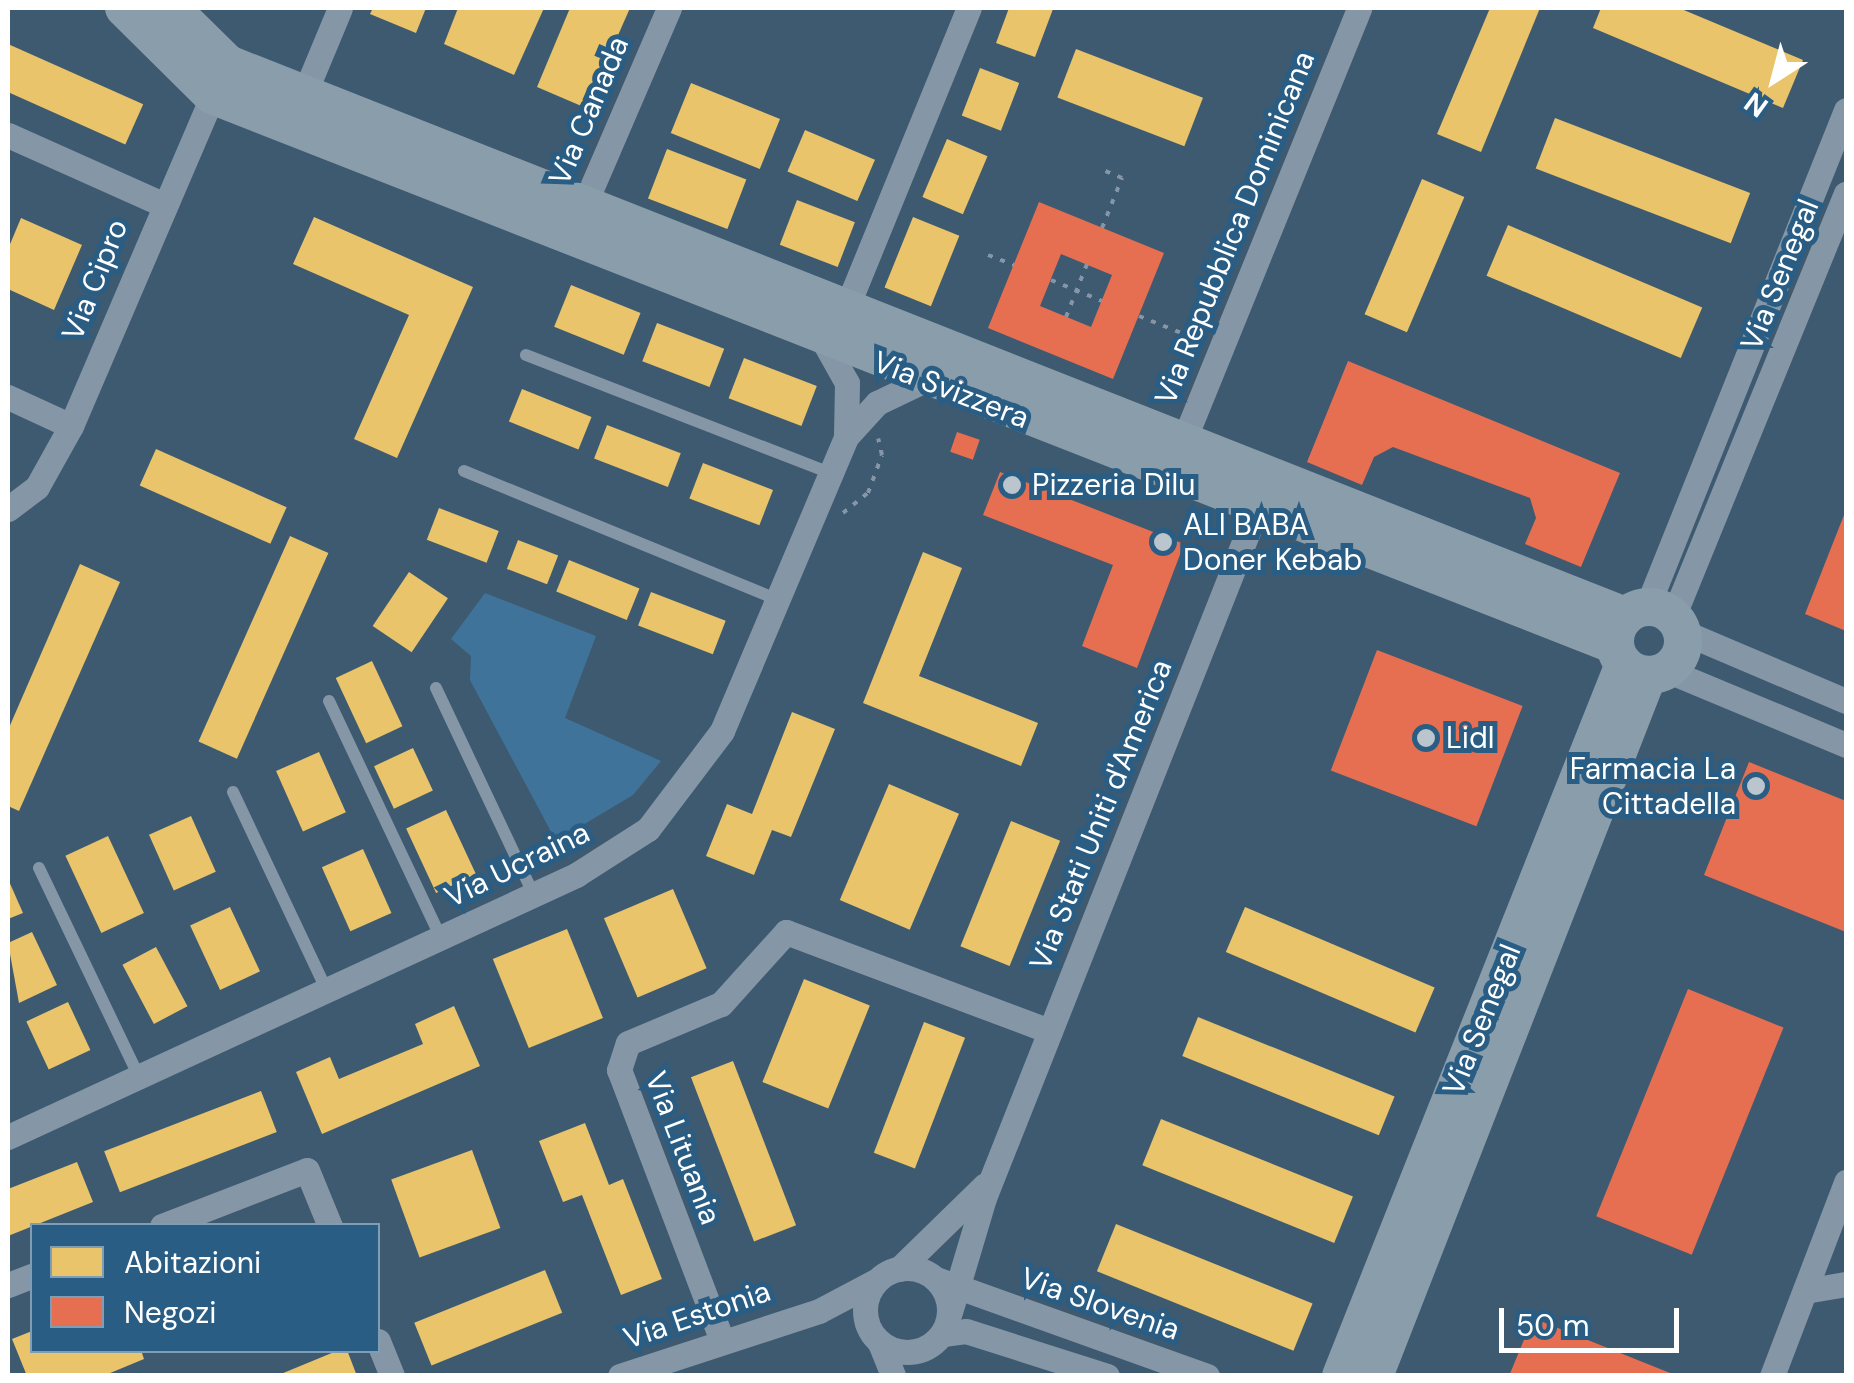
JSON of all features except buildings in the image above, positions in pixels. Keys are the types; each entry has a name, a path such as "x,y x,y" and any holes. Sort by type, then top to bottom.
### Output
{"main road":[{"name":"Via Svizzera","path":"124,8 220,79 576,224 824,342 923,381 1177,458"},
{"name":"Via Svizzera","path":"171,8 220,79"},
{"name":"Via Svizzera","path":"576,224 846,309 1177,458 1647,641"},
{"name":"Via Senegal","path":"1341,1376 1647,641"},
{"name":"Via Senegal","path":"1374,1376 1647,641"}],"street":[{"path":"297,110 340,8"},
{"name":"Via Canada","path":"576,224 669,8"},
{"path":"846,309 969,8"},
{"name":"Via Repubblica Dominicana","path":"1177,458 1360,8"},
{"name":"Via Cipro","path":"8,509 37,487 71,426 162,204 220,79"},
{"name":"Via Senegal","path":"1647,641 1846,110"},
{"path":"8,138 162,204"},
{"name":"Via Senegal","path":"1647,641 1846,194"},
{"name":"Via Ucraina","path":"8,1138 610,856 674,800 722,731 846,436 847,383 824,342"},
{"name":"Via Ucraina","path":"846,436 877,403 923,381"},
{"path":"8,396 71,426"},
{"name":"Via Stati Uniti d'America","path":"911,1376 950,1304 992,1178 1263,492"},
{"name":"Via Svizzera","path":"1647,641 1846,700"},
{"name":"Via Svizzera","path":"1647,641 1846,744"},
{"name":"Via Lituania","path":"722,1338 618,1070 628,1042 721,1004 786,932 1050,1032"},
{"path":"170,1223 307,1170 329,1223"},
{"name":"Via Stati Uniti d'America","path":"888,1275 992,1178"},
{"path":"1772,1376 1846,1182"},
{"path":"893,1376 864,1304 888,1275 950,1304 966,1331 1107,1376"},
{"name":"Via Estonia","path":"620,1376 722,1338 796,1316 888,1275"},
{"path":"1805,1291 1846,1284"},
{"name":"Via Estonia","path":"796,1316 875,1337 907,1353 950,1304"},
{"name":"Via Slovenia","path":"950,1304 1207,1376"},
{"path":"380,1346 392,1376"}],"lane":[{"path":"526,355 831,473"},
{"path":"464,472 779,600"},
{"path":"436,688 534,894"},
{"path":"329,701 441,938"},
{"path":"233,792 327,991"},
{"path":"39,868 139,1077"}],"path":[{"path":"1102,228 1122,178 1103,170"},
{"path":"988,255 1014,265"},
{"path":"1066,317 1087,264"},
{"path":"1050,280 1102,301"},
{"path":"1139,316 1189,336"},
{"path":"832,530 868,494 882,455 881,424"}],"shaded area":[{"path":"485,593 596,636 565,718 661,761 633,795 556,841 470,680 471,656 451,639"}],"place":[{"name":"Pizzeria Dilu","path":"1012,485"},
{"name":"ALI BABA Doner Kebab","path":"1163,542"},
{"name":"Lidl","path":"1426,738"},
{"name":"Farmacia La Cittadella","path":"1756,786"}]}
